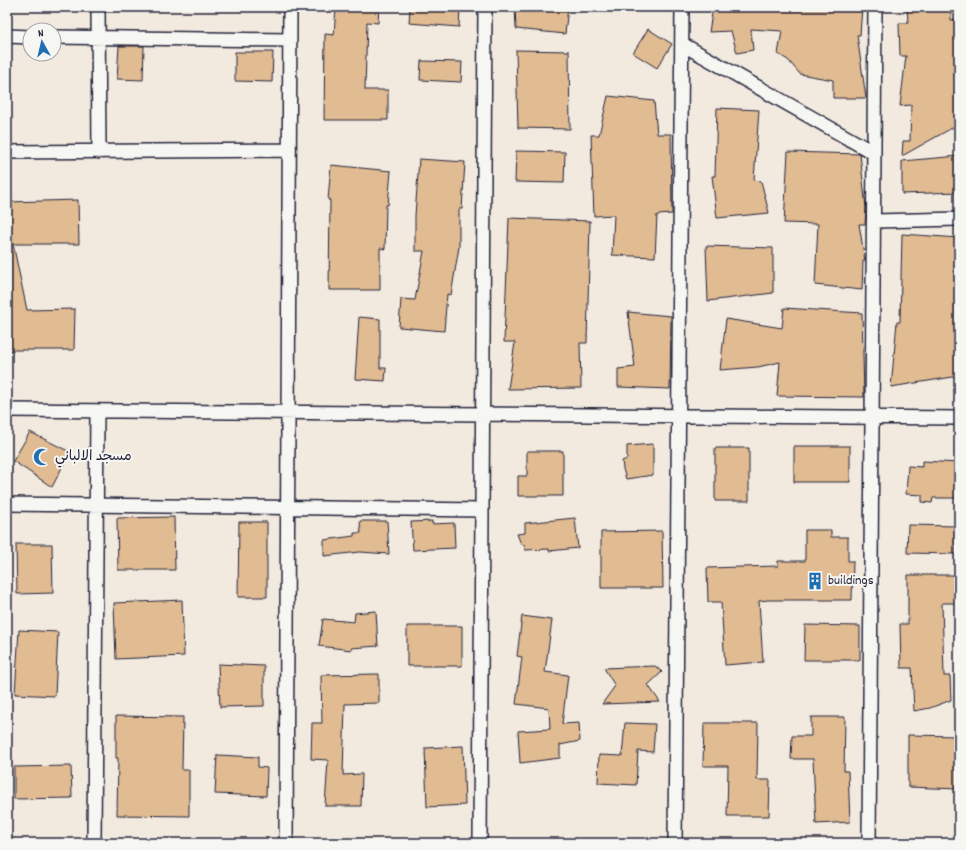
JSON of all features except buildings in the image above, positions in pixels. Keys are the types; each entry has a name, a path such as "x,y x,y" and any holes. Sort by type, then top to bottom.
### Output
{"street":[{"path":"98,7 99,152"},
{"path":"286,843 290,7"},
{"path":"480,843 485,7"},
{"path":"675,843 682,7"},
{"path":"869,843 875,7"},
{"path":"7,36 22,36"},
{"path":"62,37 290,40"},
{"path":"682,44 874,153"},
{"path":"7,152 289,150"},
{"path":"874,221 959,219"},
{"path":"7,410 959,418"},
{"path":"94,843 97,411"},
{"path":"7,504 482,510"}],"place":[{"name":"مسجد الالباني","path":"42,457"},
{"name":"buildings","path":"815,581"}]}
